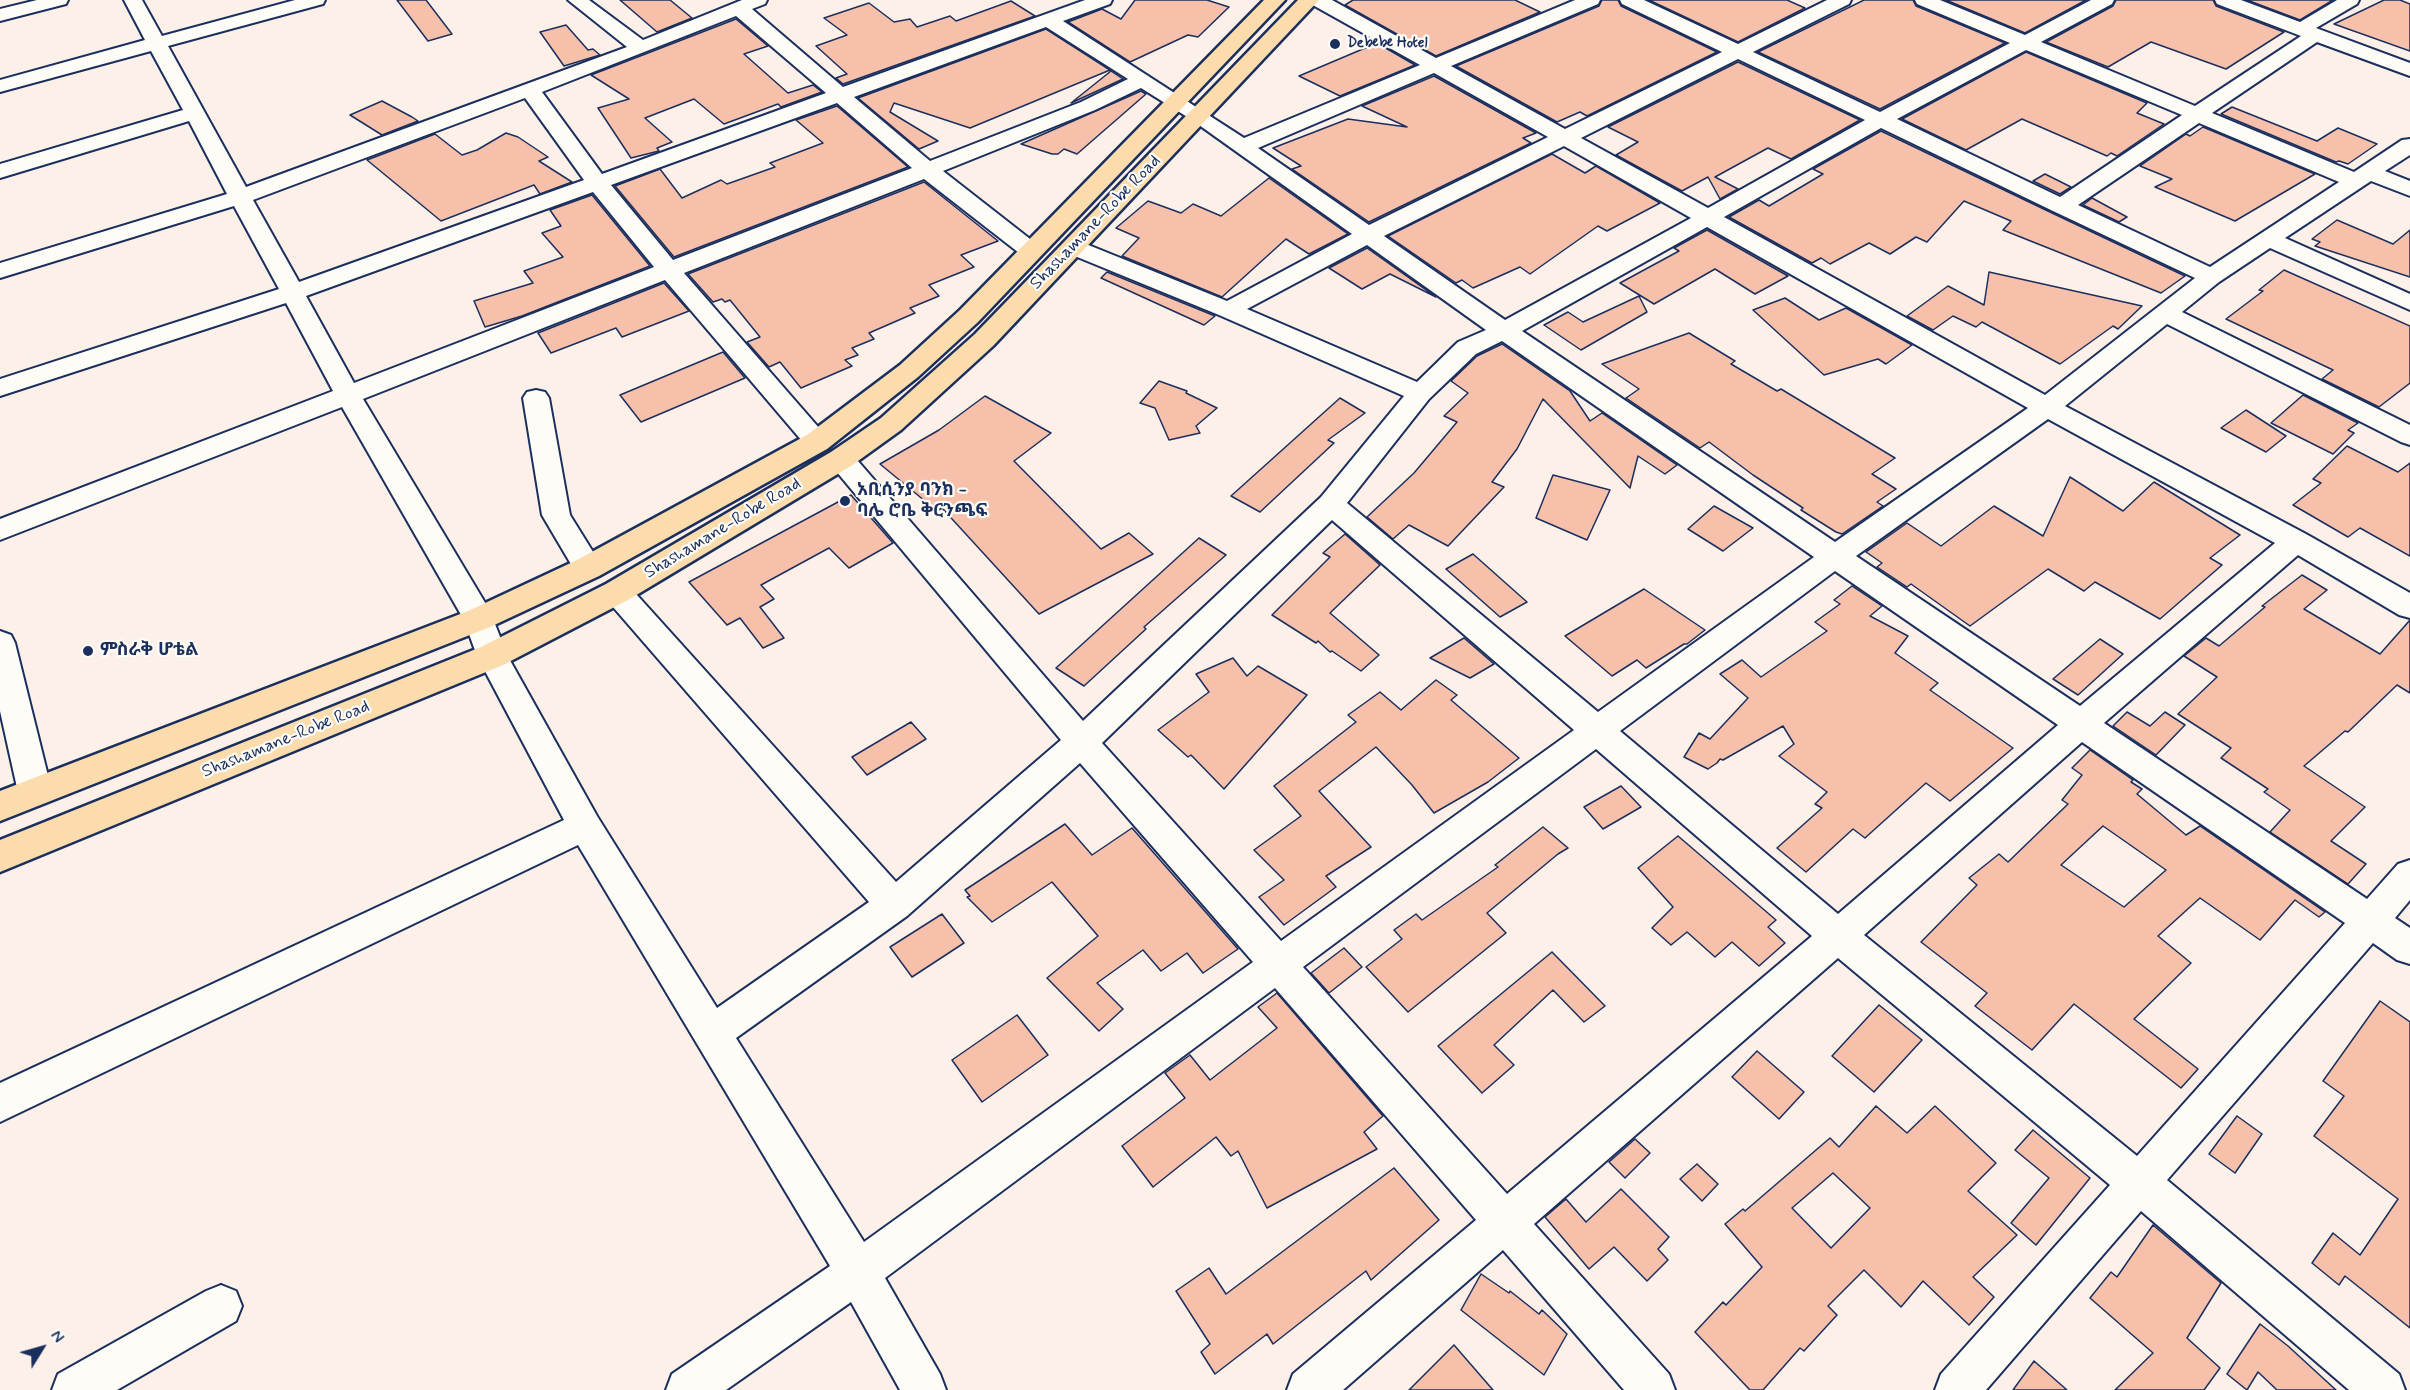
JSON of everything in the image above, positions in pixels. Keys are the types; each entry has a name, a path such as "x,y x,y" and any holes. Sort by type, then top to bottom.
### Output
{"main road":[{"name":"Shashamane-Robe Road","path":"0,856 492,656 617,592 829,451 909,371 969,316 1275,0"},
{"name":"Shashamane-Robe Road","path":"0,806 479,619 829,451 891,424 984,340 1309,0"}],"street":[{"path":"0,15 59,0"},
{"path":"133,0 348,395 479,619 492,656 585,826 858,1272 924,1390"},
{"path":"0,86 316,0"},
{"path":"577,0 640,48"},
{"path":"0,271 240,197 530,90 758,0"},
{"path":"0,388 292,293 1103,0"},
{"path":"1318,0 2410,607"},
{"path":"1240,147 1591,0"},
{"path":"1629,0 2211,277"},
{"path":"1228,310 1366,236 1842,0"},
{"path":"1924,0 2198,115 2362,176 2410,189"},
{"path":"712,1033 894,905 1082,742 1330,504 1420,393 1467,348 1504,331 1880,120 2105,0"},
{"path":"2224,0 2410,70"},
{"path":"2061,206 2198,115 2350,0"},
{"path":"738,8 927,170 1031,251"},
{"path":"1048,20 1199,116 1366,236 1504,331 2410,948"},
{"path":"0,530 927,170 1088,106 1142,80"},
{"path":"530,90 597,182 669,270 1653,1390"},
{"path":"0,171 195,113"},
{"path":"688,1390 858,1272 1835,556 2047,407 2211,277 2410,145"},
{"path":"2268,239 2410,303"},
{"path":"1073,247 1228,310 1420,393"},
{"path":"2166,314 2410,436"},
{"path":"536,398 556,515 588,568"},
{"path":"1330,504 1838,936 2139,1183 2383,1390"},
{"path":"1309,1390 1506,1223 2081,724 2296,542"},
{"path":"617,592 894,905"},
{"path":"0,644 35,792"},
{"path":"0,1103 585,826"},
{"path":"1957,1390 2372,921 2410,875"},
{"path":"74,1390 221,1306"}],"building":[{"path":"397,0 426,0 452,34 428,41"},
{"path":"620,0 670,0 692,18 657,32"},
{"path":"1135,0 1207,0 1229,7 1198,37 1188,35 1130,62 1068,22 1102,9 1121,19"},
{"path":"1353,0 1515,0 1540,12 1436,56 1345,5"},
{"path":"1602,0 1618,0 1621,6 1717,52 1587,116 1580,112 1557,122 1456,66 1599,6"},
{"path":"1649,0 1787,0 1805,8 1738,42"},
{"path":"1864,0 1913,0 1916,6 2005,43 1880,109 1758,52"},
{"path":"1946,0 2086,0 2025,33"},
{"path":"2116,0 2213,0 2216,6 2284,32 2226,69 2151,42 2108,67 2046,42 2113,6"},
{"path":"2247,0 2333,0 2300,20"},
{"path":"2384,0 2400,0 2410,4 2410,51 2334,24"},
{"path":"1011,1 1035,16 843,84 836,78 847,74 816,46 847,35 824,18 869,3 894,22 910,19 917,27 950,16 956,21"},
{"path":"736,19 768,46 744,54 788,93 813,85 822,92 781,107 778,104 724,124 694,99 645,118 672,142 657,148 659,151 631,158 598,108 629,99 591,75"},
{"path":"566,25 588,50 593,49 600,55 564,66 540,32"},
{"path":"1046,29 1110,70 970,128 894,103 890,112 938,141 919,149 858,98"},
{"path":"1377,43 1415,65 1340,96 1299,76"},
{"path":"2026,52 2147,103 2137,113 2164,124 2117,156 2111,153 2107,156 2022,119 1966,150 1902,119"},
{"path":"1738,62 1860,120 1791,159 1768,148 1715,177 1738,189 1720,199 1708,177 1682,191 1616,155 1638,142 1608,127"},
{"path":"1111,71 1123,79 1071,103"},
{"path":"1434,76 1536,133 1523,138 1531,143 1369,222 1292,169 1301,166 1273,148 1348,119 1407,127 1362,106"},
{"path":"1141,91 1146,94 1077,154 1064,149 1058,154 1052,154 1021,144"},
{"path":"382,101 418,121 382,135 350,115"},
{"path":"837,106 908,167 674,257 615,186 660,169 682,198 721,180 727,184 775,167 770,163 823,143 796,120"},
{"path":"2232,107 2317,141 2338,128 2377,144 2348,164 2336,162 2221,114"},
{"path":"2203,127 2315,174 2235,221 2155,187 2172,179 2140,166 2186,134 2190,136"},
{"path":"1881,131 2185,276 2161,293 2003,230 2011,221 1964,201 1927,242 1916,237 1890,254 1869,243 1830,264 1821,258 1812,263 1729,217 1759,200 1769,206 1823,174 1813,169"},
{"path":"506,133 518,137 548,157 539,161 572,182 540,194 534,185 441,221 367,160 435,134 462,155 477,150"},
{"path":"1552,154 1585,173 1596,166 1660,203 1607,231 1598,226 1530,274 1520,267 1473,288 1462,280 1456,283 1388,236"},
{"path":"2045,174 2071,187 2060,194 2033,181"},
{"path":"1269,178 1348,234 1309,254 1286,239 1222,297 1122,256 1139,238 1116,228 1148,201 1181,213 1193,204 1221,216"},
{"path":"924,182 998,241 961,255 974,267 929,285 939,296 910,308 915,313 869,333 874,339 852,348 858,355 845,360 852,366 801,388 780,362 769,367 747,342 760,337 730,300 725,302 722,299 713,302 688,274"},
{"path":"592,195 650,266 522,316 485,327 474,301 533,283 524,271 563,257 542,233 561,226 550,210"},
{"path":"2092,198 2127,217 2119,222 2083,205"},
{"path":"2337,220 2393,244 2410,230 2410,277 2315,246 2320,242 2312,239"},
{"path":"1707,230 1788,276 1755,294 1715,269 1654,304 1620,283 1679,251 1674,248"},
{"path":"1367,248 1436,297 1390,274 1362,289 1329,268"},
{"path":"2284,270 2410,326 2410,383 2379,407 2322,379 2333,370 2226,319 2263,291 2259,290"},
{"path":"1107,272 1215,316 1204,325 1101,278"},
{"path":"1989,272 2142,306 2118,329 2113,326 2060,364 1982,322 1976,327 1953,316 1933,330 1907,316 1948,286 1984,305"},
{"path":"664,283 689,311 622,337 616,328 551,353 538,333"},
{"path":"1639,296 1647,312 1581,350 1544,325 1568,312 1583,322"},
{"path":"1785,298 1819,320 1846,308 1912,345 1886,364 1878,359 1824,375 1753,310"},
{"path":"1689,333 1735,361 1731,364 1777,391 1781,389 1895,458 1872,474 1896,489 1877,502 1883,506 1842,534 1836,532 1801,510 1803,508 1709,442 1700,448 1626,398 1639,389 1602,364"},
{"path":"1502,344 1570,391 1590,421 1602,413 1677,465 1665,474 1638,456 1630,488 1543,399 1517,449 1492,482 1504,487 1448,546 1409,525 1393,539 1367,517 1414,473 1457,422 1444,416 1468,393 1451,381 1477,356"},
{"path":"723,352 745,378 641,422 620,395"},
{"path":"1159,381 1187,391 1186,393 1217,408 1196,426 1200,433 1169,440 1155,408 1140,403"},
{"path":"2303,395 2358,423 2348,430 2354,433 2333,454 2271,423"},
{"path":"985,396 1051,433 1014,461 1101,549 1129,533 1153,554 1039,614 942,508 937,511 880,464 939,430"},
{"path":"1340,398 1365,413 1328,440 1334,443 1260,512 1231,496"},
{"path":"2246,410 2286,436 2266,452 2221,428"},
{"path":"2347,446 2398,472 2410,463 2410,556 2360,528 2348,537 2293,505 2321,483 2313,479"},
{"path":"1553,475 1610,490 1587,540 1536,518"},
{"path":"2070,477 2123,511 2154,482 2240,535 2210,558 2222,565 2160,619 2095,582 2084,591 2048,569 1970,626 1911,584 1907,587 1877,567 1882,563 1866,552 1907,523 1941,546 1994,506 2043,536"},
{"path":"851,495 893,543 849,568 829,548 761,585 774,599 760,607 784,638 763,648 740,618 727,625 689,582"},
{"path":"1714,506 1753,528 1723,551 1688,529"},
{"path":"1345,534 1380,565 1330,613 1379,655 1361,671 1332,651 1330,652 1318,641 1316,643 1272,615 1330,557 1323,553"},
{"path":"1199,538 1226,555 1144,627 1146,629 1084,686 1056,668"},
{"path":"1473,554 1527,602 1500,617 1446,569"},
{"path":"2302,575 2327,590 2304,609 2380,654 2410,620 2410,693 2397,685 2348,732 2345,731 2304,766 2365,807 2331,841 2366,864 2348,884 2270,832 2290,810 2264,792 2268,789 2221,758 2231,748 2178,714 2217,677 2184,656 2206,638 2219,646 2265,607 2262,606"},
{"path":"1852,586 1882,606 1870,616 1908,636 1895,653 1938,683 1930,690 2013,748 1950,801 1926,783 1865,838 1853,829 1806,872 1777,848 1822,808 1815,804 1827,792 1779,756 1794,744 1783,726 1723,760 1720,759 1708,769 1684,757 1699,733 1710,739 1748,698 1720,674 1742,660 1761,677 1827,631 1815,622 1840,604 1834,600"},
{"path":"1644,589 1705,630 1687,644 1646,668 1637,660 1612,676 1565,636"},
{"path":"1464,638 1494,664 1470,678 1430,658"},
{"path":"2100,639 2123,654 2078,695 2053,679"},
{"path":"1233,658 1247,676 1258,666 1307,695 1224,789 1191,755 1188,757 1158,730 1209,692 1196,674"},
{"path":"1436,680 1457,695 1451,700 1519,758 1488,782 1434,813 1412,785 1376,747 1319,791 1371,847 1326,876 1336,887 1284,925 1259,897 1284,880 1254,850 1301,816 1274,786 1356,722 1348,715 1380,692 1401,710"},
{"path":"2127,712 2150,726 2165,712 2185,725 2156,755 2113,726"},
{"path":"911,722 926,739 867,775 852,757"},
{"path":"2090,750 2133,780 2131,782 2142,789 2137,794 2186,835 2200,826 2325,912 2319,917 2295,900 2260,940 2200,898 2158,936 2191,963 2134,1019 2198,1069 2181,1088 2074,1004 2032,1050 1975,1006 1987,993 1921,942 1977,885 1969,878 1999,854 2008,862 2068,804 2062,800 2082,775 2072,768","holes":["2103,826 2166,870 2124,907 2061,865"]},
{"path":"1621,786 1641,807 1603,829 1584,807"},
{"path":"1065,824 1092,855 1132,828 1238,949 1203,973 1187,953 1161,971 1143,950 1097,983 1123,1009 1099,1031 1047,978 1098,936 1052,882 992,922 967,897 970,896 965,890"},
{"path":"1543,827 1568,848 1487,913 1506,933 1408,1012 1366,967 1402,939 1394,930 1416,914 1422,920 1498,867 1495,865"},
{"path":"1678,836 1776,920 1768,927 1785,943 1759,966 1732,942 1715,957 1687,932 1671,945 1652,928 1673,907 1638,868"},
{"path":"942,914 964,943 912,977 890,947"},
{"path":"1344,948 1362,967 1329,993 1311,973"},
{"path":"1552,952 1605,1006 1584,1022 1553,990 1494,1045 1514,1065 1482,1093 1438,1046"},
{"path":"1277,993 1383,1116 1364,1132 1377,1149 1267,1208 1238,1151 1231,1156 1216,1137 1153,1187 1122,1146 1185,1098 1165,1073 1190,1055 1210,1080 1277,1028 1258,1007"},
{"path":"2380,1001 2410,1022 2410,1328 2345,1276 2339,1285 2312,1263 2333,1233 2360,1255 2398,1199 2314,1136 2344,1096 2323,1081"},
{"path":"1879,1005 1922,1040 1874,1092 1832,1056"},
{"path":"1017,1015 1048,1055 982,1102 952,1060"},
{"path":"1757,1051 1804,1092 1779,1119 1732,1077"},
{"path":"1876,1106 1907,1133 1935,1106 1996,1163 1968,1191 2017,1235 1973,1277 1994,1297 1969,1325 1923,1281 1901,1307 1864,1270 1828,1306 1837,1315 1804,1351 1800,1348 1763,1390 1750,1390 1695,1332 1723,1302 1726,1305 1762,1267 1725,1224 1743,1209 1745,1211 1830,1138 1839,1147","holes":["1833,1173 1870,1208 1831,1248 1792,1208"]},
{"path":"2237,1116 2262,1134 2235,1173 2209,1154"},
{"path":"2033,1130 2090,1178 2036,1245 2011,1223 2049,1178 2015,1150"},
{"path":"1635,1139 1650,1153 1625,1178 1609,1162"},
{"path":"1697,1164 1718,1184 1702,1201 1680,1179"},
{"path":"1394,1168 1439,1220 1371,1280 1366,1271 1273,1344 1267,1334 1215,1374 1201,1352 1210,1344 1176,1291 1209,1268 1226,1294"},
{"path":"1621,1189 1669,1237 1658,1249 1668,1260 1647,1281 1614,1247 1589,1269 1545,1217 1566,1199 1586,1222"},
{"path":"2153,1225 2221,1283 2187,1338 2220,1368 2204,1390 2115,1390 2153,1353 2090,1298 2111,1272 2117,1277"},
{"path":"1481,1274 1509,1293 1510,1291 1539,1314 1542,1310 1567,1334 1544,1375 1461,1310"},
{"path":"2260,1324 2336,1390 2277,1390 2258,1372 2247,1390 2227,1374"},
{"path":"1454,1345 1493,1390 1409,1390"},
{"path":"2034,1361 2067,1390 2013,1390"}],"place":[{"name":"Debebe Hotel","path":"1335,44"},
{"name":"አቢሲንያ ባንክ - ባሌ ሮቤ ቅርንጫፍ","path":"845,501"},
{"name":"ምስራቅ ሆቴል","path":"88,651"}]}
